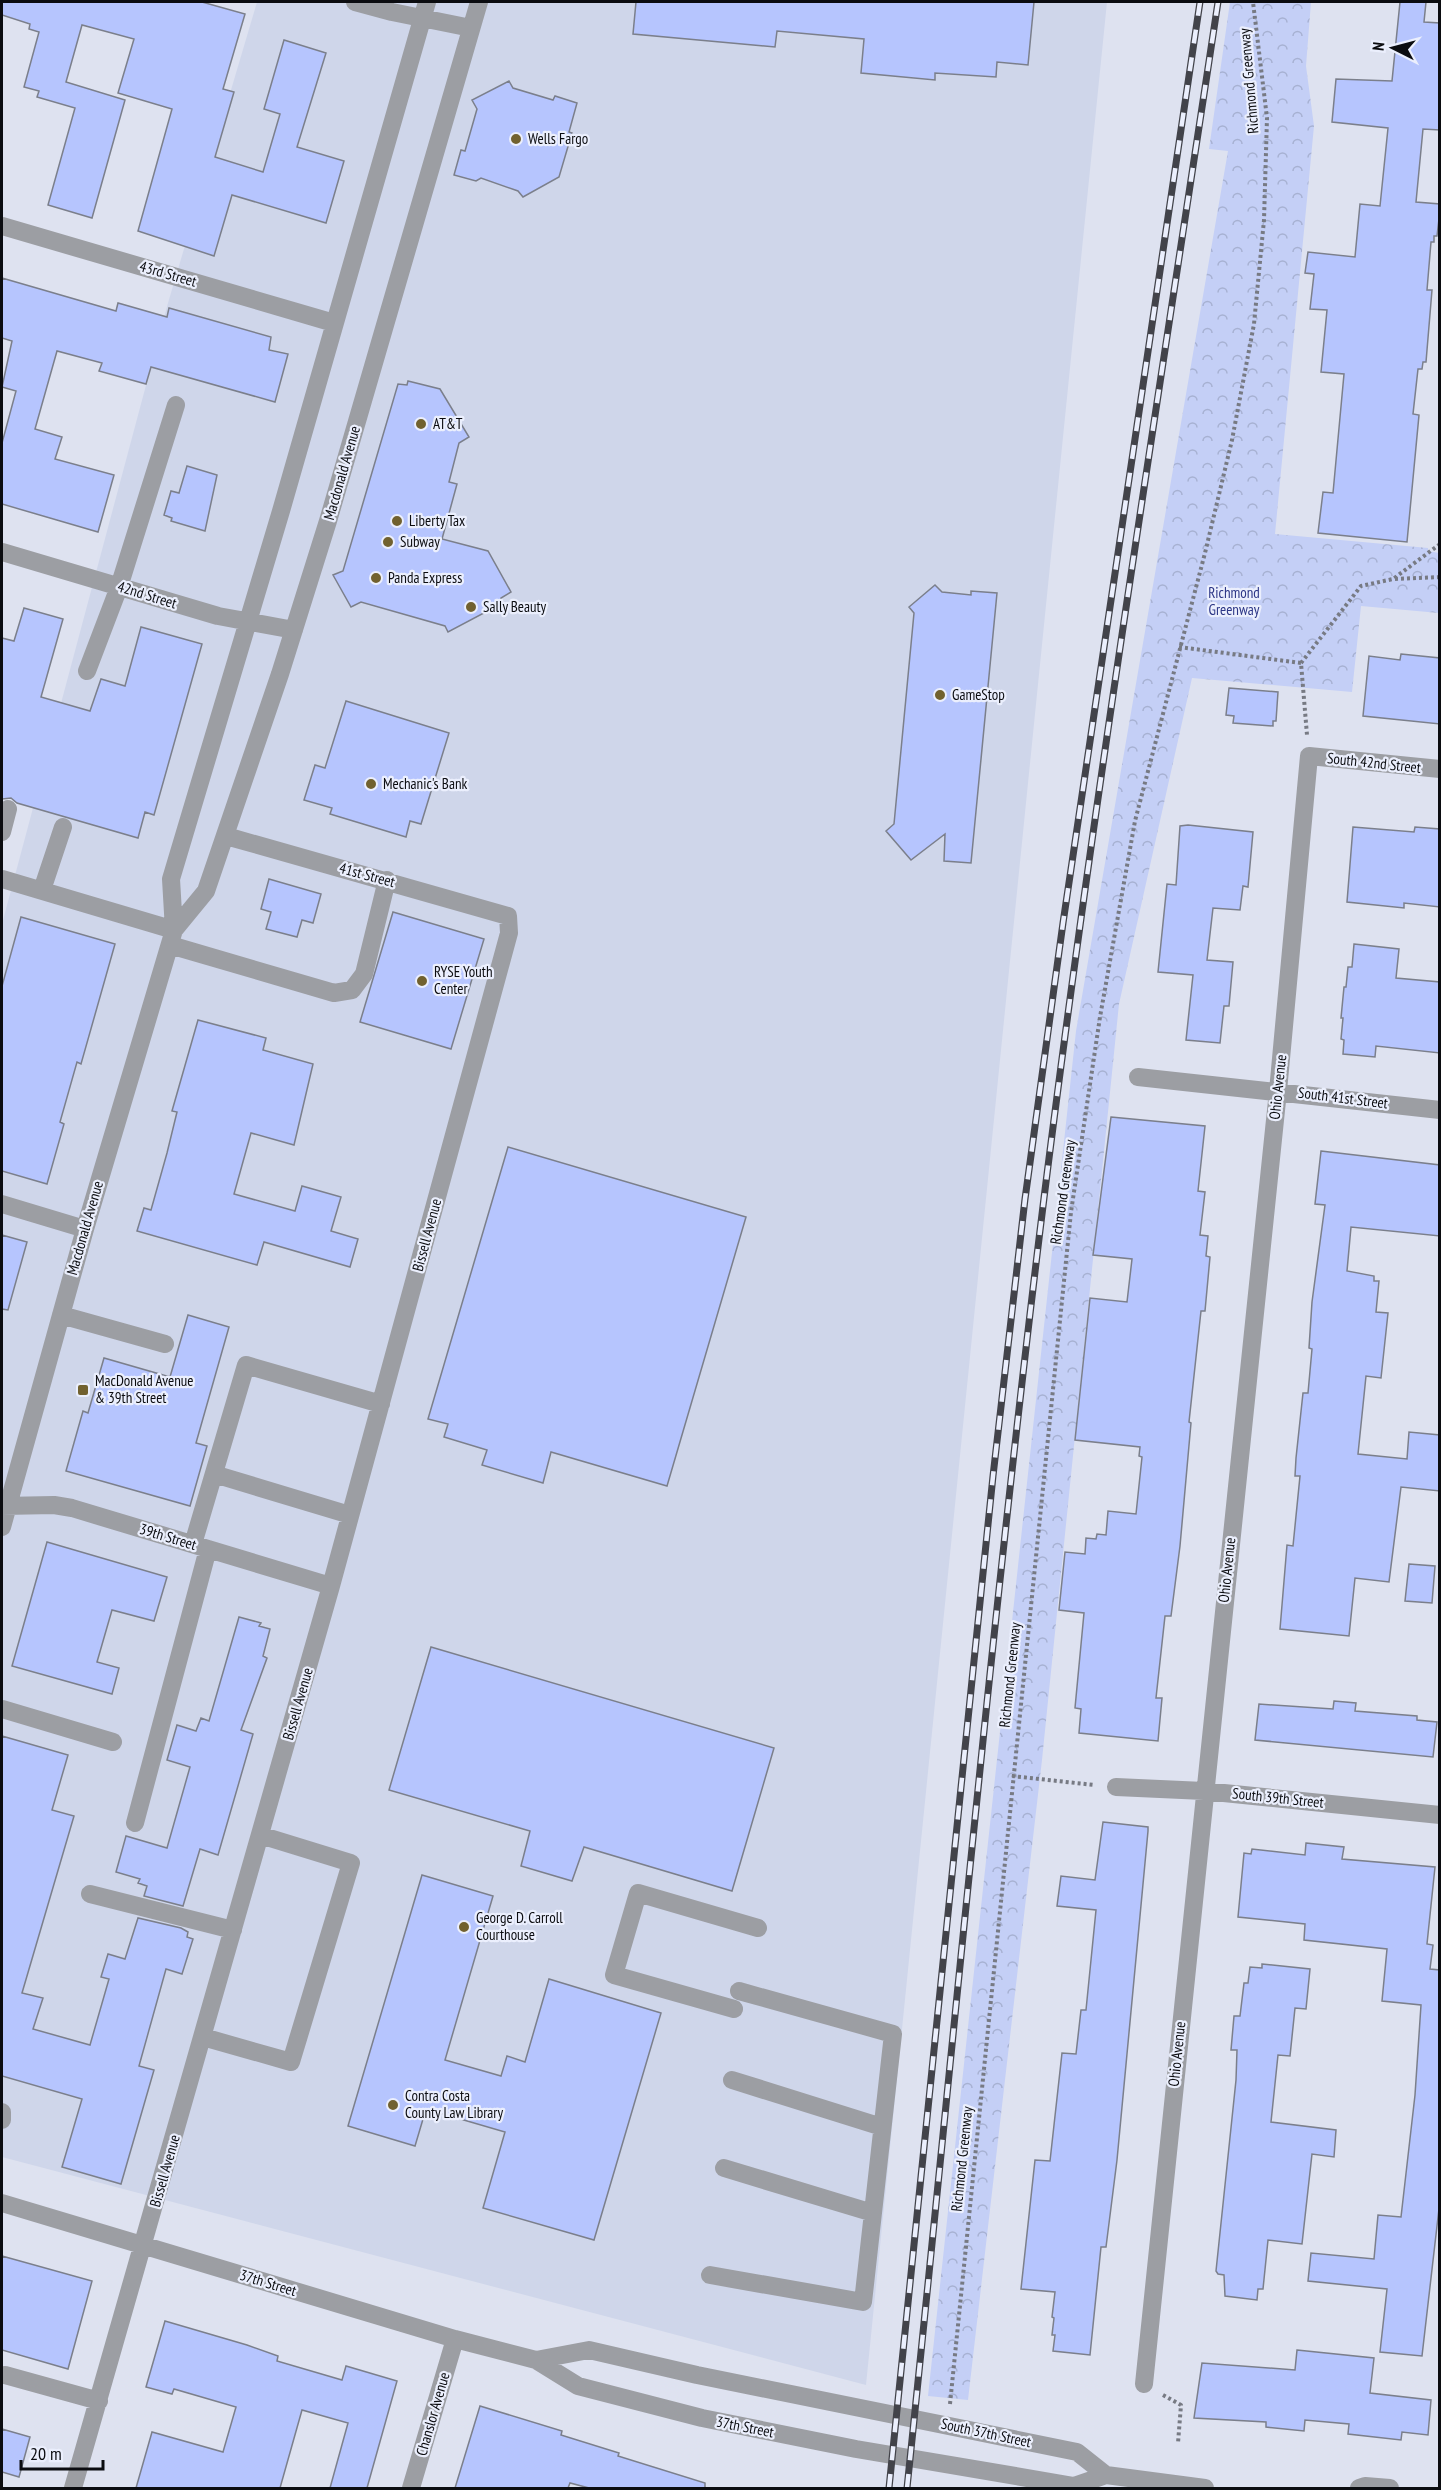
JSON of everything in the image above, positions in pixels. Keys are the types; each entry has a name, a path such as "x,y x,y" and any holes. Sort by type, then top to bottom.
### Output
{"street":[{"path":"355,2 425,10 471,28"},
{"name":"Macdonald Avenue","path":"172,937 206,891 294,630 479,2"},
{"name":"Macdonald Avenue","path":"2,1527 5,1506 84,1229 172,937 171,879 425,10"},
{"name":"43rd Street","path":"2,226 334,323"},
{"path":"87,671 119,587 176,405"},
{"name":"42nd Street","path":"2,552 218,616 294,630"},
{"name":"South 42nd Street","path":"1309,756 1440,769"},
{"name":"Ohio Avenue","path":"1144,2384 1278,1091 1309,756"},
{"path":"2,832 8,809"},
{"path":"42,891 63,826"},
{"name":"41st Street","path":"226,836 508,916"},
{"path":"2,879 334,993 352,990 364,974 387,880"},
{"name":"Bissell Avenue","path":"73,2488 331,1586 509,933 508,916"},
{"name":"South 41st Street","path":"1138,1077 1440,1110"},
{"path":"2,1204 84,1229"},
{"path":"61,1315 165,1344"},
{"path":"135,1823 200,1547 214,1474 246,1365 381,1404"},
{"path":"214,1474 350,1515"},
{"name":"39th Street","path":"5,1506 72,1508 331,1586"},
{"path":"2,1709 113,1742"},
{"name":"South 39th Street","path":"1116,1787 1204,1791 1440,1815"},
{"path":"203,2037 291,2062 351,1863 260,1835"},
{"path":"710,2275 863,2302 893,2034 614,1975 638,1893 758,1928"},
{"path":"90,1894 233,1930"},
{"path":"732,2080 882,2127"},
{"path":"2,2112 4,2113 2,2120"},
{"path":"724,2168 873,2213"},
{"name":"37th Street","path":"2,2203 455,2339 536,2360 578,2386 702,2418 856,2449 1074,2486 1106,2475"},
{"name":"Chanslor Avenue","path":"411,2488 455,2339"},
{"name":"37th Street","path":"536,2360 589,2350 697,2375 859,2407"},
{"path":"5,2375 99,2401"},
{"name":"South 37th Street","path":"859,2407 1077,2452 1106,2475"},
{"path":"1106,2475 1204,2488"},
{"path":"1359,2488 1365,2486 1389,2488"}],"path":[{"name":"Richmond Greenway","path":"951,2400 1012,1776 1071,1212 1093,1063 1135,821 1232,440 1254,324 1264,220 1268,118 1253,2"},
{"path":"1393,579 1440,544"},
{"path":"1309,756 1301,663 1361,586 1393,579 1440,577"},
{"path":"1179,647 1301,663"},
{"path":"1012,1776 1116,1787"},
{"path":"1144,2384 1181,2405 1178,2443"}],"shaded area":[{"path":"257,2 1107,2 866,2385 2,2157 2,924 168,303"}],"green space":[{"name":"Richmond Greenway","path":"1230,2 1311,2 1306,66 1314,126 1275,534 1428,548 1428,551 1439,553 1439,613 1361,606 1352,692 1192,678 1119,1004 1042,1760 968,2400 928,2396 1076,1031 1228,151 1209,149"}],"building":[{"path":"2,2 202,2 245,14 223,89 234,92 215,157 263,172 280,114 264,109 284,40 326,53 297,147 344,161 326,223 232,195 214,256 138,231 172,109 118,93 134,39 82,25 66,82 125,100 92,218 48,205 75,108 37,97 39,91 24,87 39,32 29,29 30,24 2,15"},
{"path":"636,2 1034,2 1028,65 997,62 996,77 935,73 935,80 861,73 864,39 777,31 775,47 633,34"},
{"path":"1400,2 1426,2 1424,22 1440,23 1440,130 1423,129 1416,202 1440,204 1440,210 1437,236 1434,236 1434,242 1431,242 1427,290 1432,290 1426,362 1423,362 1422,369 1418,369 1413,414 1419,415 1407,542 1318,533 1323,492 1333,493 1344,374 1321,372 1327,310 1310,309 1314,274 1305,273 1308,252 1355,257 1360,204 1380,206 1388,128 1332,122 1336,79 1392,81"},
{"path":"509,81 513,88 553,100 555,96 577,103 569,132 572,133 559,177 523,197 518,191 481,178 476,181 454,175 461,150 465,151 477,109 472,100"},
{"path":"2,278 116,311 118,303 167,317 169,308 271,337 269,350 288,354 275,402 151,367 146,384 99,371 102,363 57,351 35,429 62,437 55,459 114,475 98,532 2,504 2,443 16,391 2,387 12,341 2,338"},
{"path":"408,381 440,389 469,437 459,443 449,482 457,484 442,539 488,551 511,592 501,598 499,605 448,632 445,626 361,602 351,607 333,575 343,571 398,384 407,385"},
{"path":"187,466 217,475 205,531 171,521 172,518 164,515 171,491 179,493"},
{"path":"935,585 942,592 971,595 971,591 997,593 971,863 944,861 945,834 911,860 886,831 894,824 914,613 909,607"},
{"path":"24,608 63,619 41,697 90,711 101,679 125,686 141,627 202,644 154,815 145,812 138,838 17,803 11,798 2,799 2,638 14,641"},
{"path":"1401,654 1440,658 1440,724 1363,716 1369,656 1400,660"},
{"path":"1229,688 1278,692 1276,721 1273,721 1273,726 1233,723 1234,716 1226,715"},
{"name":"Mechanic's Bank","path":"346,701 449,733 421,824 410,821 406,837 330,814 332,808 304,800 315,765 325,768"},
{"path":"1180,826 1253,832 1248,887 1243,886 1240,910 1213,908 1207,960 1233,962 1229,1006 1224,1006 1220,1043 1186,1040 1193,975 1158,972 1167,884 1176,885"},
{"path":"1353,827 1414,832 1415,827 1440,829 1440,907 1404,903 1404,908 1347,902"},
{"path":"269,879 321,894 313,923 302,920 297,937 266,929 271,912 261,909"},
{"name":"RYSE Youth Center","path":"393,912 484,939 451,1049 360,1022"},
{"path":"21,917 115,944 81,1064 77,1062 60,1122 64,1124 47,1184 2,1171 2,986"},
{"path":"1354,944 1399,949 1396,978 1440,982 1440,1053 1376,1046 1375,1057 1343,1054 1344,1040 1341,1039 1343,1018 1341,1018 1344,987 1346,987 1348,967 1352,967"},
{"path":"198,1020 266,1038 263,1050 313,1064 294,1145 251,1133 234,1194 295,1211 302,1186 341,1197 331,1231 358,1239 350,1267 264,1242 257,1265 137,1231 144,1208 151,1210 177,1112 172,1111"},
{"path":"1111,1117 1205,1126 1198,1191 1205,1192 1200,1235 1208,1236 1206,1256 1210,1257 1205,1311 1201,1311 1189,1422 1191,1423 1180,1546 1171,1616 1165,1616 1156,1698 1162,1698 1158,1741 1079,1733 1081,1709 1075,1708 1084,1613 1059,1610 1065,1552 1085,1554 1086,1538 1096,1539 1097,1534 1106,1535 1108,1511 1136,1514 1142,1457 1139,1456 1140,1447 1075,1440 1090,1298 1127,1302 1132,1259 1093,1255"},
{"path":"508,1147 746,1217 667,1486 551,1452 543,1483 482,1465 487,1450 444,1437 448,1424 428,1419"},
{"path":"1321,1151 1440,1165 1440,1236 1351,1227 1347,1271 1374,1276 1374,1281 1379,1281 1376,1312 1388,1313 1381,1378 1366,1376 1358,1454 1407,1459 1409,1432 1440,1435 1440,1491 1401,1487 1389,1582 1355,1578 1349,1636 1280,1629 1287,1545 1293,1546 1300,1476 1295,1476 1296,1458 1303,1393 1308,1393 1312,1349 1309,1348 1312,1302 1325,1205 1315,1204"},
{"path":"2,1235 27,1242 8,1310 2,1309"},
{"path":"188,1315 229,1327 196,1443 207,1446 190,1506 66,1471 83,1411 88,1413 104,1358 170,1377"},
{"path":"47,1542 167,1577 154,1621 112,1610 97,1662 119,1668 112,1694 12,1666"},
{"path":"1409,1564 1435,1566 1432,1603 1405,1601"},
{"path":"239,1617 261,1623 259,1626 270,1629 263,1656 267,1658 241,1730 253,1734 218,1855 200,1849 183,1906 144,1896 147,1886 138,1883 140,1879 116,1872 126,1836 167,1848 190,1767 167,1760 177,1725 196,1731 201,1718 209,1721"},
{"path":"431,1647 774,1748 732,1891 584,1847 572,1881 521,1866 530,1831 389,1790"},
{"path":"1334,1701 1356,1703 1355,1711 1417,1716 1417,1720 1437,1722 1433,1757 1255,1740 1259,1704 1333,1709"},
{"path":"2,1736 68,1755 52,1810 74,1816 22,1993 43,1998 33,2029 90,2045 109,1979 101,1977 108,1954 125,1959 138,1918 181,1928 188,1932 187,1937 193,1939 182,1974 166,1969 139,2066 154,2070 121,2184 62,2167 82,2099 2,2076"},
{"path":"1103,1822 1148,1827 1148,1831 1117,2160 1106,2247 1101,2247 1090,2355 1053,2351 1055,2335 1052,2335 1054,2318 1052,2317 1055,2292 1021,2289 1035,2160 1050,2161 1062,2053 1076,2054 1081,2010 1086,2010 1096,1910 1057,1906 1061,1876 1095,1880"},
{"path":"1306,1843 1344,1847 1342,1859 1435,1867 1427,1944 1433,1945 1430,1969 1440,1970 1440,2200 1422,2356 1380,2352 1387,2289 1308,2281 1311,2253 1374,2259 1378,2215 1401,2217 1415,2095 1421,2005 1382,2001 1387,1949 1304,1940 1305,1924 1238,1917 1244,1853 1251,1854 1252,1849 1305,1855"},
{"path":"422,1875 493,1896 445,2060 501,2076 507,2056 525,2062 549,1979 661,2013 594,2240 483,2208 505,2132 426,2109 415,2146 348,2126"},
{"path":"1262,1964 1310,1969 1306,2009 1295,2008 1290,2056 1278,2055 1271,2122 1336,2130 1334,2157 1312,2154 1302,2244 1268,2240 1263,2289 1258,2289 1257,2300 1225,2296 1224,2275 1216,2271 1236,2080 1237,2050 1231,2050 1234,2016 1240,2016 1244,1983 1248,1983 1250,1967 1262,1968"},
{"path":"2,2256 92,2281 68,2369 2,2350"},
{"path":"165,2321 247,2345 278,2356 277,2361 342,2380 346,2366 397,2381 367,2488 330,2488 348,2423 302,2410 280,2488 136,2488 152,2432 223,2452 236,2407 174,2389 172,2394 146,2387"},
{"path":"1297,2350 1374,2358 1370,2393 1431,2400 1428,2435 1402,2432 1401,2440 1348,2434 1349,2424 1305,2420 1304,2431 1266,2427 1266,2422 1194,2418 1202,2363 1295,2370"},
{"path":"480,2406 562,2431 561,2435 619,2453 618,2456 705,2483 705,2488 589,2488 570,2483 568,2488 455,2488"},
{"path":"2,2429 30,2437 19,2477 2,2472"}],"railway":[{"path":"889,2488 993,1476 1025,1199 1063,923 1200,2"},
{"path":"907,2488 989,1681 1044,1198 1105,749 1218,2"}],"place":[{"name":"Wells Fargo","path":"516,139"},
{"name":"AT&T","path":"421,424"},
{"name":"Liberty Tax","path":"397,521"},
{"name":"Subway","path":"388,542"},
{"name":"Panda Express","path":"376,578"},
{"name":"Sally Beauty","path":"471,607"},
{"name":"GameStop","path":"940,695"},
{"name":"Mechanic's Bank","path":"371,784"},
{"name":"RYSE Youth Center","path":"422,981"},
{"name":"MacDonald Avenue & 39th Street","path":"83,1390"},
{"name":"George D. Carroll Courthouse","path":"464,1927"},
{"name":"Contra Costa County Law Library","path":"393,2105"}]}
